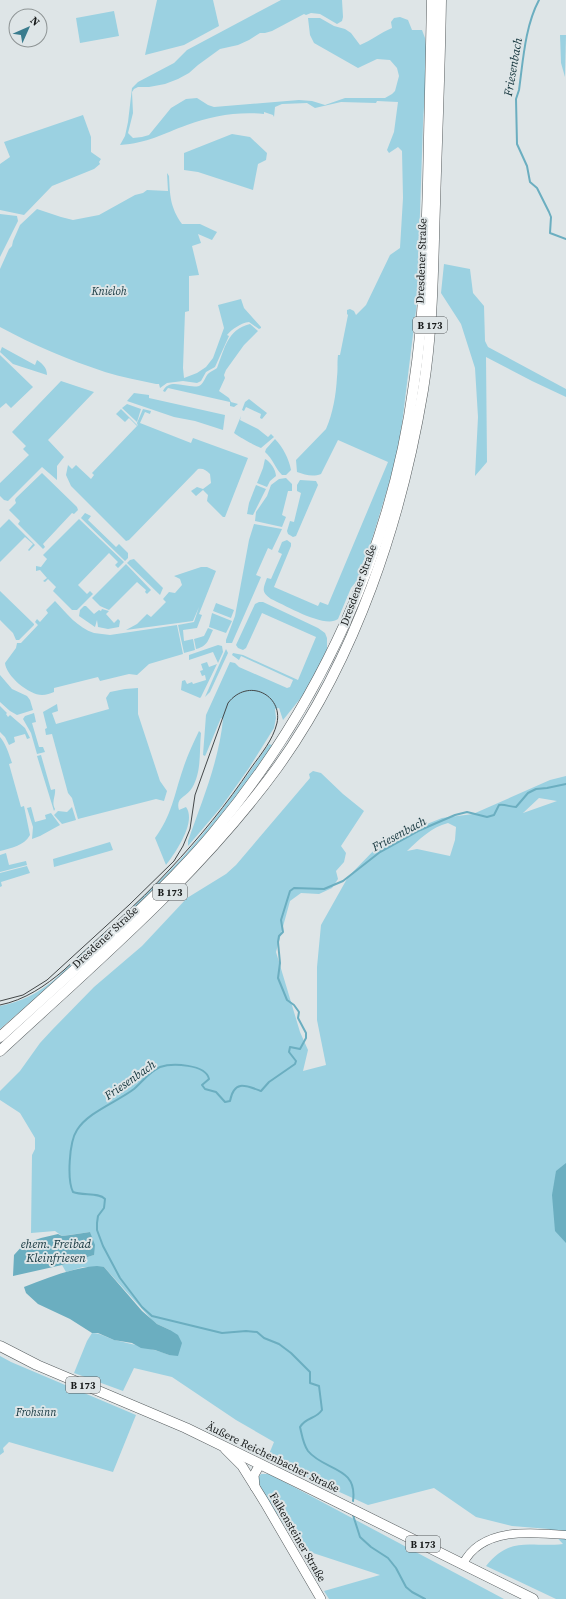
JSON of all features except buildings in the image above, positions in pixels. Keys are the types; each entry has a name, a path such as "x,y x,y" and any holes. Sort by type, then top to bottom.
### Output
{"main road":[{"name":"B 173","path":"0,1037 83,963 154,896 184,865 227,816 247,791 303,706 334,649 359,590 375,549 391,495 402,451 414,388 420,339 426,236 432,0"},
{"name":"Dresdener Straße","path":"0,1051 190,872 240,813 276,768 300,732 335,670 362,615 400,497 423,389 433,286 441,0"},
{"name":"Äußere Reichenbacher Straße","path":"0,1346 37,1365 167,1420 256,1462 533,1599"},
{"name":"Falkensteiner Straße","path":"220,1445 239,1462 321,1599"},
{"name":"Falkensteiner Straße","path":"255,1487 254,1478 256,1462"},
{"path":"246,1474 247,1469 256,1462"}],"street":[{"path":"463,1564 466,1557 474,1549 484,1543 512,1533 566,1535"}],"green space":[{"path":"157,0 213,0 219,26 184,45 145,55"},
{"path":"281,0 342,0 342,21 337,24 320,14 304,14 272,31 260,33 238,45 220,49 189,73 178,79 165,84 149,87 138,87 134,89 132,92 133,113 128,133 133,138 149,135 171,108 186,99 197,98 214,107 299,100 312,101 325,105 345,98 385,98 395,91 399,76 397,68 390,60 377,59 358,68 314,43 310,35 308,18 320,18 334,26 345,29 351,33 360,45 392,28 391,22 394,18 400,17 408,20 412,30 422,30 425,38 427,59 423,123 417,302 400,440 395,464 359,578 351,588 338,619 332,621 315,619 295,611 271,599 264,592 264,588 267,578 271,579 282,554 278,552 282,542 287,540 291,543 291,546 274,587 318,606 320,602 328,605 388,462 338,440 321,474 309,475 297,472 296,460 326,429 335,397 338,355 340,355 348,315 347,310 350,309 354,311 356,315 366,305 390,255 400,248 403,198 402,151 398,147 389,153 387,150 394,132 398,102 341,102 315,108 307,103 282,104 275,107 274,117 273,115 264,112 264,114 245,113 215,117 196,122 155,138 120,145 125,136 128,122 132,88 138,82 174,63 187,50"},
{"path":"114,11 119,36 80,43 76,18"},
{"path":"560,35 566,35 565,77 561,63"},
{"path":"83,115 91,137 91,152 101,159 99,162 100,164 94,169 52,186 24,215 0,210 0,164 10,157 4,142"},
{"path":"232,134 250,137 267,153 266,160 258,164 253,190 198,172 184,170 184,153"},
{"name":"Knieloh","path":"167,173 169,176 170,195 173,207 182,224 200,224 217,232 212,240 198,234 201,243 192,246 199,275 189,276 189,311 185,312 184,378 197,373 206,367 213,358 224,328 218,305 241,299 244,308 261,328 259,329 249,322 240,325 231,331 227,335 229,336 215,367 206,372 201,381 197,383 183,381 167,383 160,388 159,384 111,374 51,352 0,327 0,269 9,249 12,246 20,225 37,209 73,220 99,215 147,190 168,191"},
{"path":"0,214 17,216 18,221 0,257"},
{"path":"444,264 470,269 473,293 484,306 485,341 488,347 566,389 566,397 486,357 487,462 475,476 478,417 475,368 461,324 441,293"},
{"path":"250,324 258,331 244,345 226,370 224,375 225,378 219,391 229,398 231,402 238,404 234,407 230,406 230,402 168,388 165,392 163,391 166,387 174,384 194,387 201,385 208,374 217,368 225,347 232,335 242,327"},
{"path":"2,347 35,365 37,360 44,366 47,375 13,364 0,352"},
{"path":"0,355 33,387 11,408 6,403 0,408"},
{"path":"61,381 94,392 48,440 64,457 57,466 57,480 42,467 8,501 4,500 0,496 0,483 29,455 23,449 26,446 12,432"},
{"path":"134,393 149,395 149,398 225,415 223,430 195,421 174,417 127,401"},
{"path":"249,399 267,413 262,419 260,418 261,414 246,407 244,411 242,410 245,402"},
{"path":"127,404 141,409 137,422 122,408"},
{"path":"121,409 138,426 137,423 143,409 151,411 150,414 145,412 140,423 191,443 193,438 248,458 225,517 223,517 207,501 208,495 203,490 196,496 191,491 197,487 203,489 211,483 210,474 207,471 198,469 129,540 126,541 71,486 66,475 68,465 72,469 76,465 91,479 94,475 92,473 137,426 129,418 125,422 116,414"},
{"path":"241,416 240,420 258,429 268,437 271,434 274,437 261,448 238,436 234,433"},
{"path":"275,439 283,449 290,466 291,470 286,475 282,475 265,452"},
{"path":"265,459 272,466 276,476 270,481 267,487 257,483"},
{"path":"42,473 77,507 78,510 74,514 72,513 43,544 45,547 43,549 18,524 20,521 9,510 16,503 16,498"},
{"path":"286,478 292,484 292,491 288,491 282,515 286,517 282,527 255,521 256,512 267,496 271,485 279,479"},
{"path":"300,480 316,481 318,485 296,536 293,537 288,534 287,531 290,521 294,522 301,493 297,491 297,485"},
{"path":"256,485 266,489 253,515 247,514 249,503"},
{"path":"85,513 91,516 88,520 116,547 119,544 128,553 128,558 125,561 81,518"},
{"path":"9,519 35,545 29,551 28,550 33,544 25,537 0,562 0,528"},
{"path":"79,519 124,562 118,568 115,565 118,562 109,553 78,585 87,594 90,591 93,594 77,610 72,610 53,591 56,587 48,579 45,582 43,581 47,578 40,570 36,571 36,566 41,567 47,559 43,555"},
{"path":"254,524 282,529 272,550 268,548 256,575 261,577 232,643 226,643 235,616 249,540"},
{"path":"134,559 163,588 160,595 127,563"},
{"path":"126,564 151,590 147,594 145,592 146,590 137,582 109,610 100,606 92,598"},
{"path":"201,567 207,567 216,571 199,614 202,615 197,628 183,630 184,641 193,639 195,650 184,653 178,625 194,622 199,607 193,621 126,630 137,624 147,614 151,617 166,602 163,599 169,592 175,593 182,585 180,579 174,576"},
{"path":"0,591 34,624 19,640 16,640 13,633 0,620"},
{"path":"55,601 78,624 94,633 110,635 177,625 183,654 149,664 137,675 129,674 100,681 98,677 54,688 54,692 45,695 31,692 14,679 6,668 5,663 16,648 17,643 21,643 38,625 35,622 37,619 40,622 48,613 46,610"},
{"path":"263,602 318,628 325,633 327,638 327,649 308,689 283,720 279,708 275,709 276,718 274,728 249,768 222,806 188,846 188,841 214,766 221,735 223,719 221,718 206,754 205,756 203,755 206,715 230,662 287,688 290,687 293,680 241,656 239,660 232,655 233,653 243,655 298,680 316,637 262,613 246,648 243,650 238,648 236,645 255,604"},
{"path":"216,603 234,610 231,618 213,611"},
{"path":"86,606 94,614 102,609 109,611 106,614 114,623 118,619 120,621 119,627 108,629 98,627 97,620 95,627 79,616 80,610"},
{"path":"212,613 232,621 226,633 209,627"},
{"path":"208,628 213,630 209,640 203,646 196,649 194,639 204,636"},
{"path":"218,645 222,646 223,652 218,663 213,652 189,660 189,655"},
{"path":"226,649 228,653 210,692 205,697"},
{"path":"207,662 209,667 217,664 201,697 200,698 181,690 182,681 185,680 187,684 192,682 193,684 206,680 205,675 202,676 200,671 203,670 201,664"},
{"path":"0,675 12,689 27,696 33,710 17,715 0,702"},
{"path":"138,688 138,714 160,781 167,791 164,801 156,799 78,819 72,798 68,793 52,734 46,735 45,729 47,728 43,712 57,704 58,711 52,713 56,724 109,709 106,698 110,692"},
{"path":"0,706 7,713 6,714 8,717 10,715 25,728 30,738 27,739 25,734 14,737 15,742 9,745 5,737 0,732"},
{"path":"34,713 36,722 32,723 39,747 43,747 45,752 37,754 31,733 23,719 25,716"},
{"path":"282,730 269,754 215,825 182,862 106,936 0,1029 0,1006 22,999 48,985 149,891 180,860 204,832 269,744 272,745"},
{"path":"199,731 201,733 200,761 197,775 192,788 180,800 178,806 179,810 186,807 189,813 189,821 184,837 166,865 155,838 169,813 190,750"},
{"path":"0,737 6,746 12,763 9,764 21,807 24,806 30,835 21,844 13,848 0,851"},
{"path":"41,755 51,790 55,789 54,811 37,756"},
{"path":"313,771 321,773 364,811 341,846 346,853 344,862 336,871 338,879 332,888 319,894 301,893 290,901 276,952 300,1032 308,1050 303,1071 326,1065 317,1020 317,967 321,925 348,877 380,844 391,836 404,839 422,826 442,818 473,814 550,780 566,776 566,1599 556,1599 486,1566 495,1556 513,1546 563,1544 549,1529 512,1526 476,1517 434,1488 368,1505 267,1459 274,1442 236,1420 172,1377 134,1368 123,1391 74,1373 87,1341 92,1333 149,1348 169,1355 170,1330 152,1320 104,1267 83,1267 66,1272 62,1265 94,1255 90,1232 62,1236 55,1231 31,1233 32,1155 35,1149 35,1138 20,1113 0,1100 0,1091 20,1071 40,1043 94,987 142,946 187,898 226,874 236,865 310,778 309,774","holes":["539,798 557,801 523,813","448,823 456,827 455,840 450,856 417,849 407,851 431,831"]},
{"path":"31,807 35,822 46,819 45,815 51,813 60,825 32,839 33,827 27,808"},
{"path":"72,807 76,820 62,824 54,815 58,811 67,812"},
{"path":"110,842 113,850 54,867 53,859"},
{"path":"6,853 9,865 26,861 27,865 0,872 0,855"},
{"path":"27,866 30,873 1,882 2,886 0,887 0,873"},
{"name":"Frohsinn","path":"0,1356 136,1415 113,1472 9,1442 3,1448 4,1452 0,1455"},
{"path":"261,1474 268,1474 277,1478 504,1599 329,1599 324,1591 380,1575 310,1552 288,1531 258,1484 258,1478"}],"water":[{"path":"566,1163 566,1243 555,1231 552,1195 556,1171"},
{"name":"ehem. Freibad Kleinfriesen","path":"90,1232 95,1245 94,1255 62,1265 13,1276 14,1255 24,1244 58,1234 62,1236"},
{"path":"97,1266 104,1267 142,1311 157,1324 178,1335 182,1343 178,1356 141,1348 132,1343 114,1340 98,1333 92,1333 70,1319 38,1304 26,1293 24,1287 69,1271"}],"waterway":[{"name":"Friesenbach","path":"539,0 534,10 528,32 523,56 519,90 516,99 517,144 527,166 530,182 537,188 551,217 550,233 566,239"},
{"name":"Friesenbach","path":"353,1501 353,1490 350,1481 345,1475 315,1457 308,1451 305,1445 300,1427 305,1421 317,1415 322,1410 319,1386 310,1383 310,1372 291,1353 279,1344 264,1338 257,1332 246,1331 222,1333 152,1316 142,1307 120,1278 103,1246 97,1230 98,1216 104,1208 105,1199 95,1195 73,1192 70,1179 70,1161 74,1136 77,1130 88,1118 127,1094 149,1074 160,1067 180,1065 202,1070 207,1074 209,1079 202,1085 205,1089 216,1092 225,1102 230,1101 232,1094 237,1087 245,1086 261,1091 269,1082 295,1064 296,1061 289,1052 290,1047 300,1049 306,1038 306,1033 298,1018 299,1012 294,1005 287,1000 278,978 280,963 278,942 279,936 283,932 281,920 290,891 294,888 324,889 343,881 380,852 418,831 455,815 467,812 487,817 494,815 499,805 516,807 528,793 536,789 566,784"},
{"name":"Friesenbach","path":"353,1515 360,1537 371,1547 388,1558 396,1568 406,1587 425,1599"}],"tram line":[{"path":"0,1001 23,995 47,980 129,905 174,861 183,846 190,829 195,795 228,703 236,695 245,691 262,693 269,698 275,704 277,713 277,723 270,741 232,795 192,845 118,921 50,982 18,1000 0,1005"}]}
